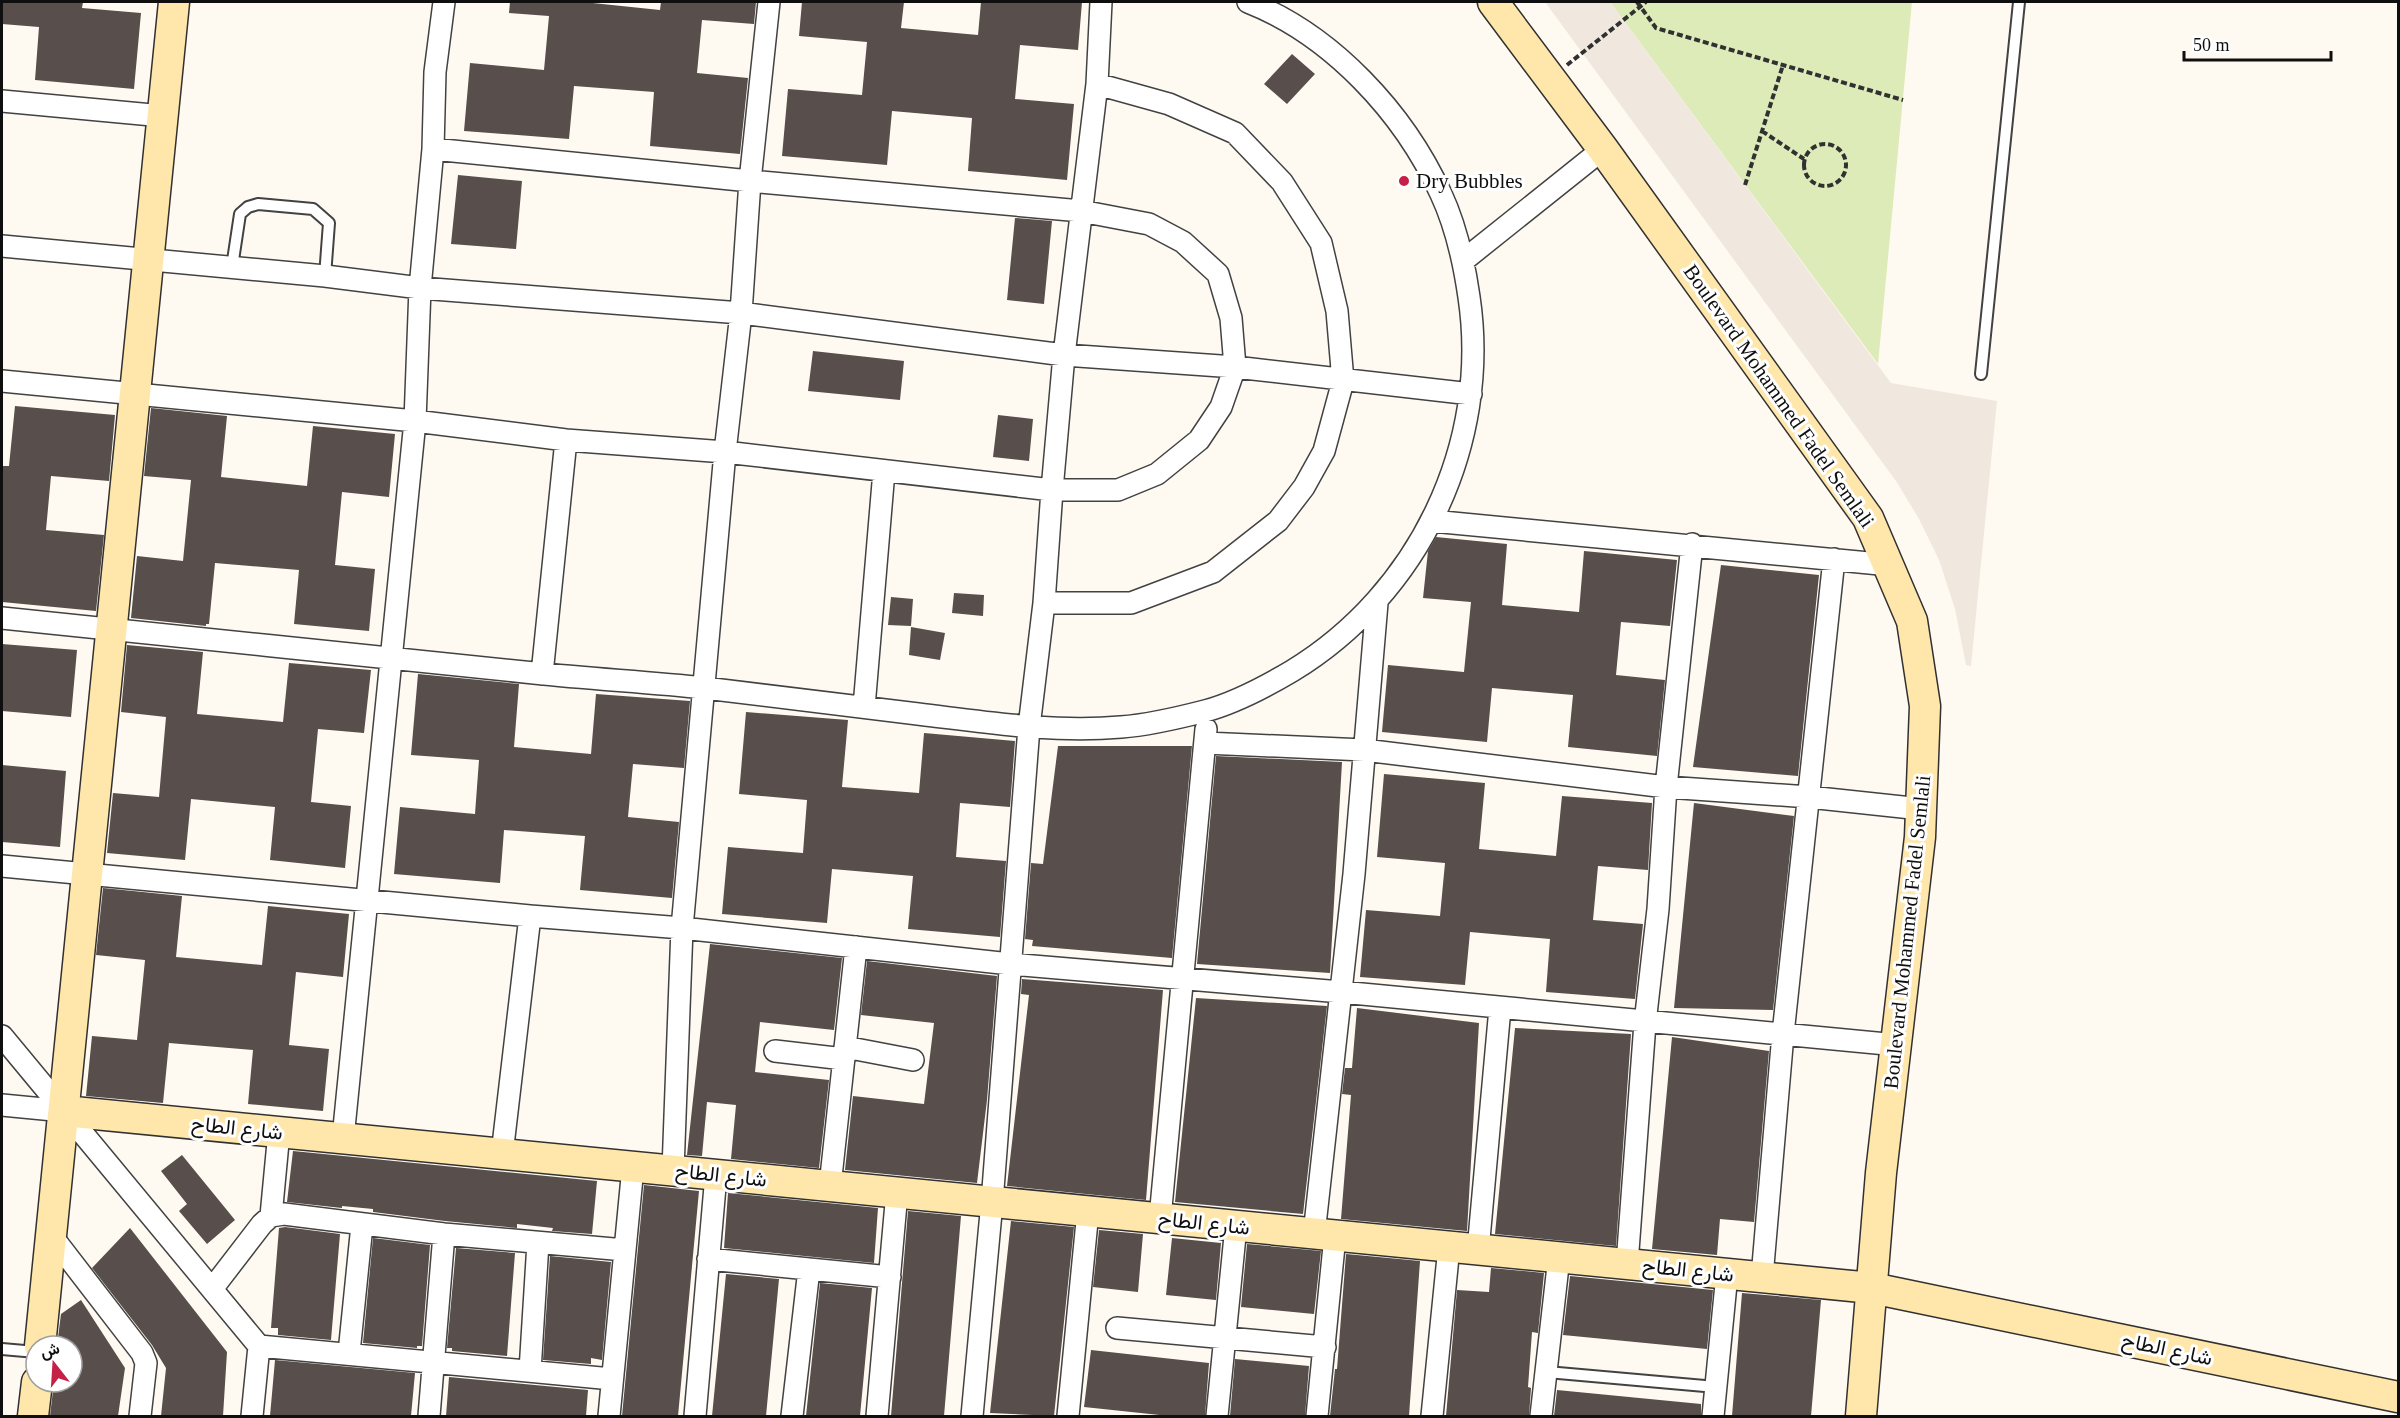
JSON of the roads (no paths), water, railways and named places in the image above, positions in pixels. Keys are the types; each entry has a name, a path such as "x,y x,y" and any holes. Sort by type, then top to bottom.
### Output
{"street":[{"path":"41,1334 174,2"},
{"path":"343,1138 415,421 420,288 433,149 439,2"},
{"path":"673,1170 682,927 725,452 741,313 750,181 769,2"},
{"path":"972,1416 992,1202 1029,727 1044,603 1064,355 1097,84 1101,2"},
{"path":"2,618 542,674 704,688 1029,727 1122,727 1208,711 1264,688 1315,657 1377,603 1400,573 1432,521 1457,459 1466,429 1471,394 1474,327 1464,260 1443,196 1410,136 1367,83 1316,39 1248,2"},
{"name":"Boulevard Mohammed Fadel Semlali","path":"1493,2 1603,148 1848,488 1868,518 1912,621 1925,706 1920,837 1881,1173 1861,1416"},
{"path":"1044,603 1131,603 1213,572 1278,521 1304,487 1324,451 1343,381 1337,311 1321,243 1282,182 1235,133 1169,104 1097,84"},
{"path":"2,101 163,116"},
{"path":"1464,260 1603,148"},
{"path":"2,381 415,421 566,440 725,452 1052,490 1118,490 1157,474 1199,440 1221,407 1235,368 1231,318 1218,274 1183,242 1149,224 1081,211 433,149"},
{"path":"2,246 325,276 420,288 741,313 1064,355 1235,368 1471,394"},
{"path":"542,674 566,440"},
{"path":"864,707 884,471"},
{"path":"1432,521 1692,544 1890,565"},
{"path":"1627,1264 1645,1023 1658,909 1666,787 1692,544"},
{"path":"1762,1277 1784,1034 1834,560"},
{"path":"1317,1416 1325,1347 1324,1235 1341,992 1377,603"},
{"path":"1160,1218 1208,711"},
{"path":"1205,743 1364,750 1666,787 1809,797 1921,809"},
{"path":"2,866 530,916 682,927 1010,964 1341,992 1645,1023 1897,1045"},
{"path":"502,1154 530,916"},
{"path":"831,1186 856,947"},
{"path":"1478,1250 1500,1008"},
{"path":"2,1036 259,1346 252,1416"},
{"path":"775,1051 845,1053 913,1060"},
{"name":"شارع الطاح","path":"2,1104 1872,1288 2398,1397"},
{"path":"271,1216 279,1132"},
{"path":"609,1416 633,1167"},
{"path":"695,1416 716,1175"},
{"path":"877,1416 897,1192"},
{"path":"1068,1416 1088,1211"},
{"path":"212,1289 262,1224 271,1216 284,1214 444,1234 625,1250"},
{"path":"349,1353 362,1225"},
{"path":"1217,1416 1236,1226"},
{"path":"429,1416 444,1234"},
{"path":"51,1235 142,1353 146,1364 140,1416"},
{"path":"530,1371 538,1243"},
{"path":"1432,1416 1449,1247"},
{"path":"1542,1416 1559,1257"},
{"path":"708,1259 890,1277"},
{"path":"792,1416 809,1269"},
{"path":"1713,1416 1726,1274"},
{"path":"1117,1328 1325,1347"},
{"path":"259,1346 612,1379"},
{"path":"33,1416 36,1394"}],"lane":[{"path":"1981,374 2019,2"},
{"path":"232,267 240,214 248,207 258,204 313,209 328,223 325,276"},
{"path":"2,1349 24,1351"},
{"path":"1546,1372 1716,1387"}],"place":[{"name":"Dry Bubbles","path":"1404,181"}]}
